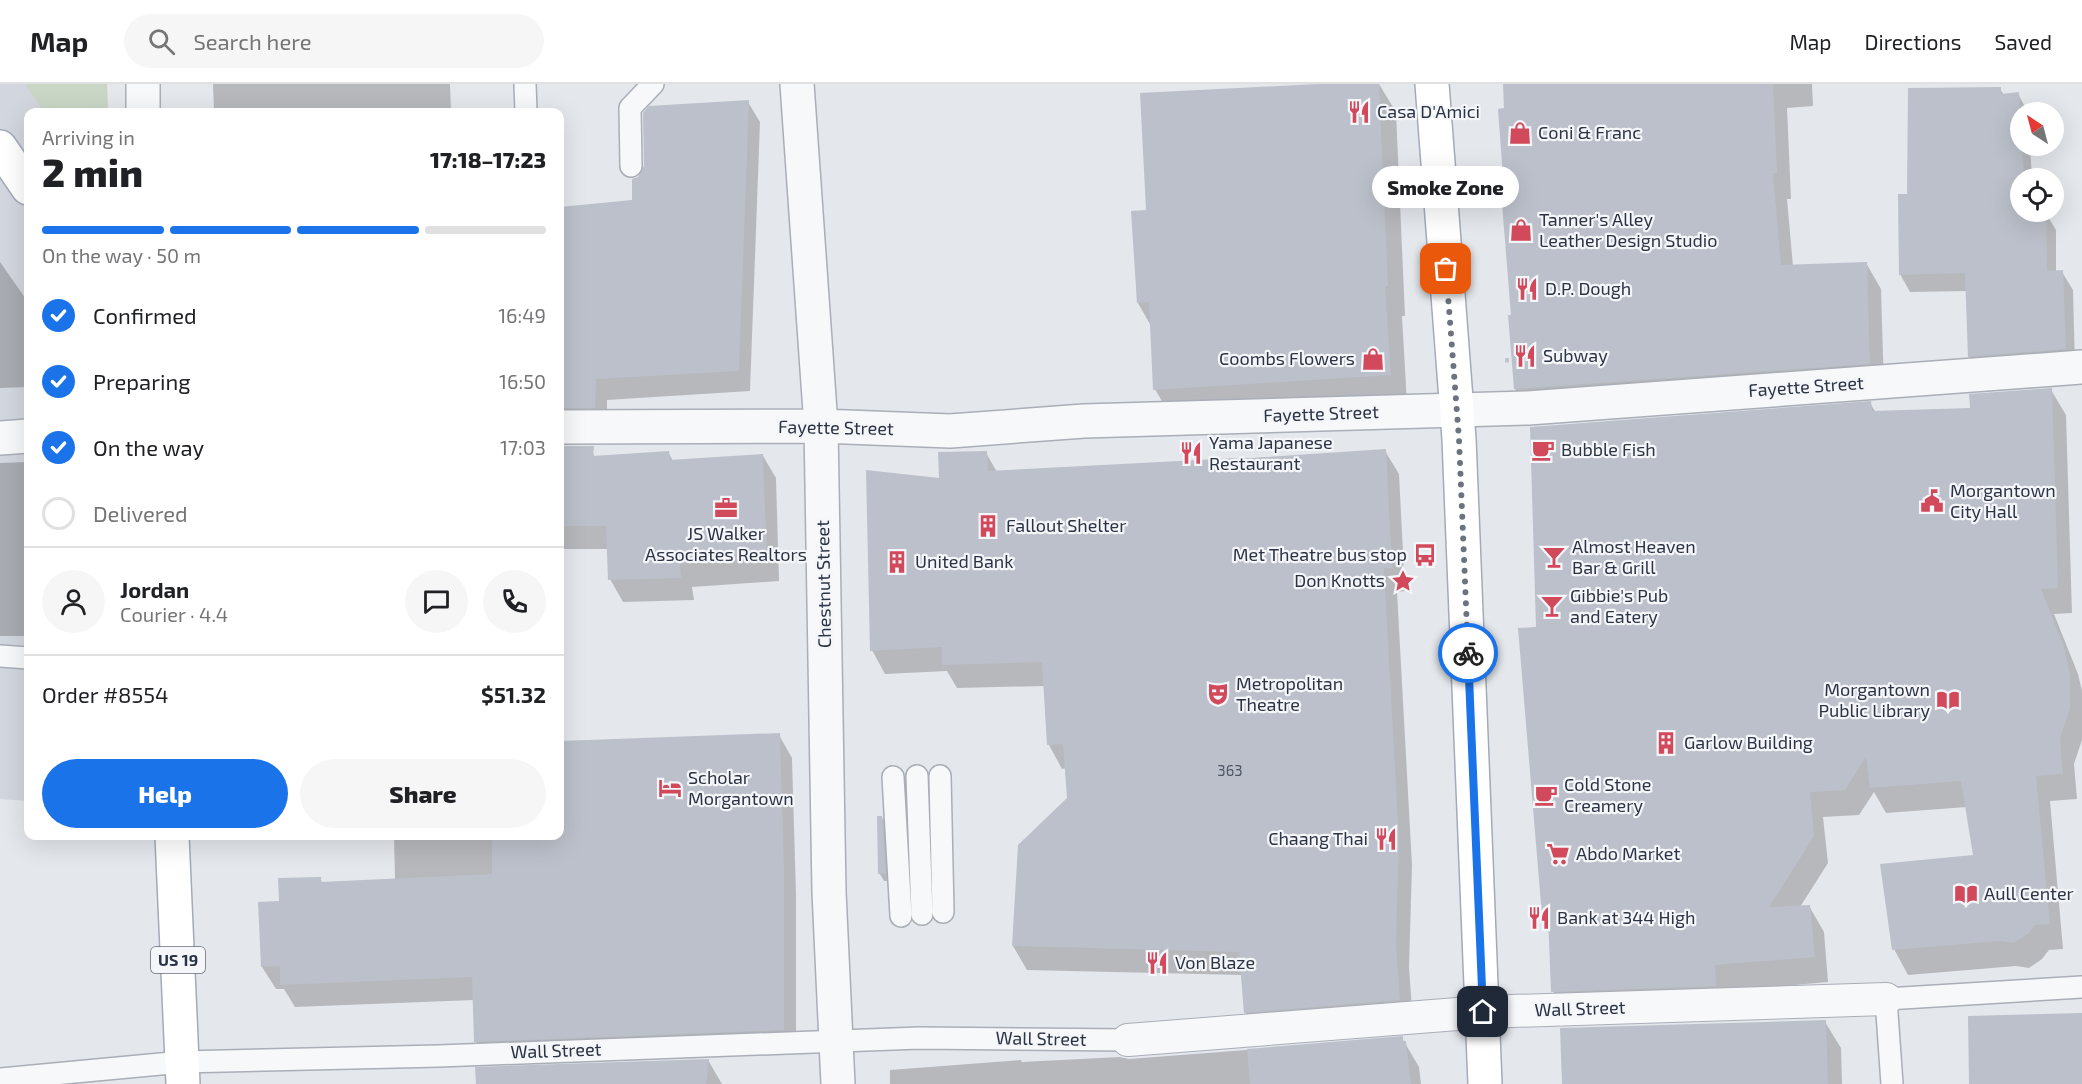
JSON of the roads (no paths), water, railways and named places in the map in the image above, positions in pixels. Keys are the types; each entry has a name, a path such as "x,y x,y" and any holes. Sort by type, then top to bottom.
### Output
{"main road":[{"path":"1432,84 1457,411 1485,1084"},
{"path":"0,147 24,182"},
{"name":"US 19","path":"172,840 183,1073"}],"street":[{"path":"142,84 143,108"},
{"name":"Chestnut Street","path":"797,84 821,426 829,892 838,1084"},
{"name":"Fayette Street","path":"564,428 821,426 950,431 1084,421 1457,411 1528,408 2082,367"},
{"path":"0,438 24,436"},
{"name":"Wall Street","path":"1128,1040 1483,1012 1886,999"}],"lane":[{"path":"525,84 526,108"},
{"path":"631,166 630,108 653,84"},
{"path":"0,656 24,658"},
{"path":"917,776 922,914"},
{"path":"940,776 944,912"},
{"path":"893,777 901,916"},
{"name":"Wall Street","path":"1886,999 2082,987"},
{"path":"1886,999 1892,1084"},
{"name":"Wall Street","path":"0,1079 183,1073 439,1056 919,1038 1128,1040"}],"place":[{"name":"Casa D'Amici","path":"1359,112"},
{"name":"Coni & Franc","path":"1520,133"},
{"name":"Tanner's Alley Leather Design Studio","path":"1521,230"},
{"name":"Smoke Zone","path":"1446,269"},
{"name":"D.P. Dough","path":"1527,289"},
{"name":"Subway","path":"1525,356"},
{"name":"Coombs Flowers","path":"1373,359"},
{"name":"Bubble Fish","path":"1543,450"},
{"name":"Yama Japanese Restaurant","path":"1191,453"},
{"name":"Morgantown City Hall","path":"1932,501"},
{"name":"JS Walker Associates Realtors","path":"726,508"},
{"name":"Fallout Shelter","path":"988,526"},
{"name":"Met Theatre bus stop","path":"1425,555"},
{"name":"Almost Heaven Bar & Grill","path":"1554,557"},
{"name":"United Bank","path":"897,562"},
{"name":"Don Knotts","path":"1403,581"},
{"name":"Gibbie's Pub and Eatery","path":"1552,606"},
{"name":"Metropolitan Theatre","path":"1218,694"},
{"name":"Morgantown Public Library","path":"1948,700"},
{"name":"Garlow Building","path":"1666,743"},
{"name":"Scholar Morgantown","path":"670,788"},
{"name":"Cold Stone Creamery","path":"1546,795"},
{"name":"Chaang Thai","path":"1386,839"},
{"name":"Abdo Market","path":"1558,854"},
{"name":"Aull Center","path":"1966,894"},
{"name":"Bank at 344 High","path":"1539,918"},
{"name":"Von Blaze","path":"1157,963"}]}
